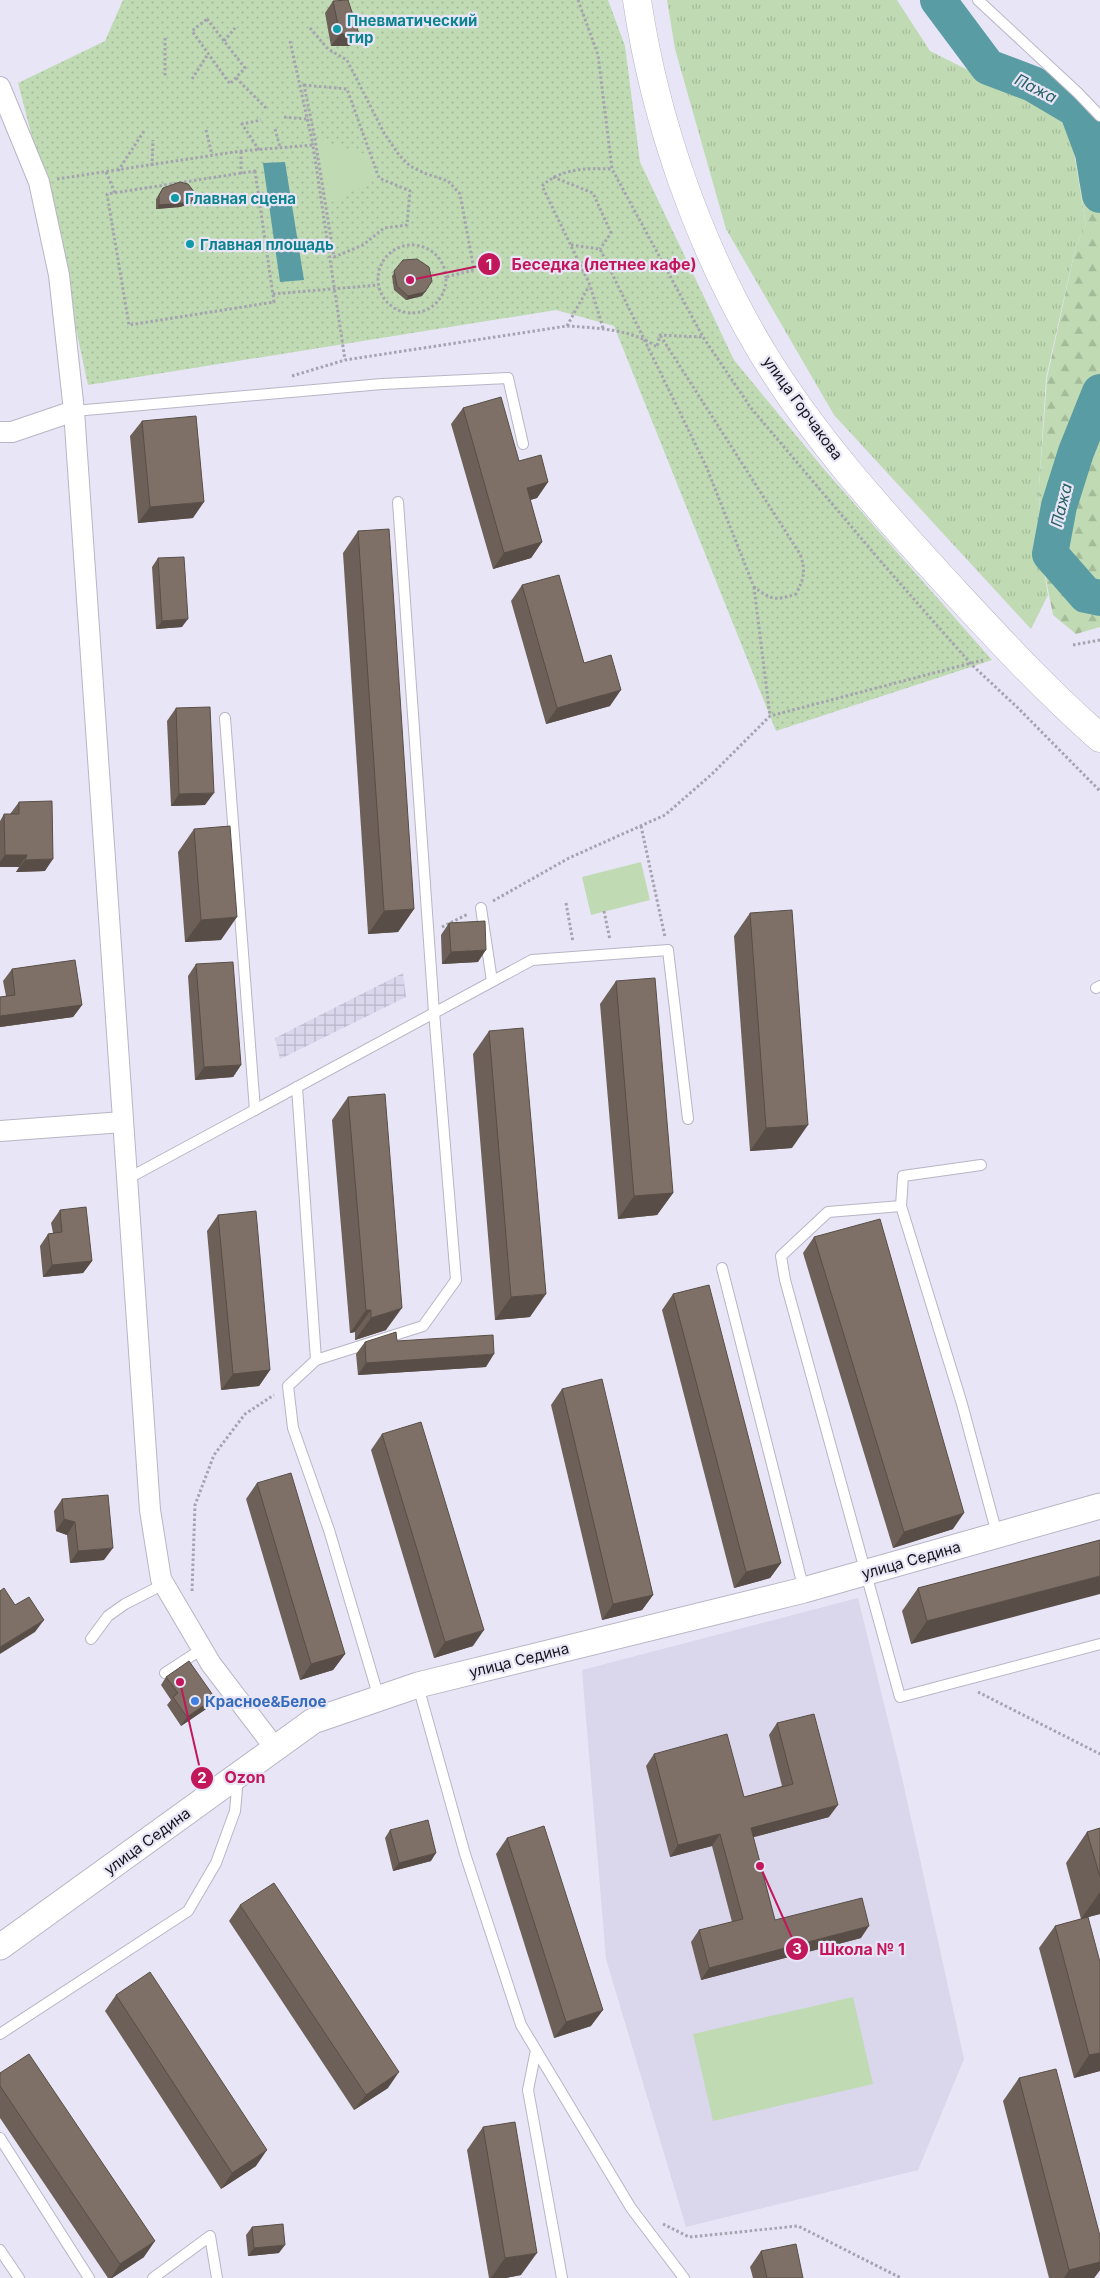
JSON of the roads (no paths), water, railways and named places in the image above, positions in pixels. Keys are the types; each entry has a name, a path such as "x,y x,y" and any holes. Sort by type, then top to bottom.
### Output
{"main road":[{"name":"улица Горчакова","path":"637,0 654,86 676,161 700,226 729,290 762,351 800,410 906,539 1014,656 1100,738"}],"street":[{"path":"0,87 39,182 59,274 74,410 150,1510 161,1580 211,1664 275,1748"},
{"path":"0,432 12,432 74,410"},
{"path":"0,1132 123,1122"},
{"name":"улица Седина","path":"0,1947 313,1721 418,1685 804,1590 1100,1506"}],"lane":[{"path":"978,0 1078,93 1100,116"},
{"path":"74,410 382,384 508,378 523,444"},
{"path":"379,1698 329,1530 292,1428 288,1386 316,1360 422,1326 456,1280 428,934 398,502"},
{"path":"225,718 255,1110"},
{"path":"481,908 492,981"},
{"path":"127,1179 532,960 668,950 688,1119"},
{"path":"297,1087 316,1360"},
{"path":"982,1165 903,1176 900,1206 962,1404 997,1535"},
{"path":"900,1206 828,1212 781,1256 785,1280 900,1697 1100,1644"},
{"path":"722,1268 804,1590"},
{"path":"91,1639 114,1612 125,1604 164,1584"},
{"path":"165,1673 202,1649"},
{"path":"418,1685 465,1854 520,2025 632,2208 684,2278"},
{"path":"0,2034 188,1912 216,1863 232,1820 235,1811 239,1774"},
{"path":"536,2050 528,2090 562,2278"},
{"path":"0,2138 89,2278"},
{"path":"153,2278 210,2236 217,2278"},
{"path":"0,2250 18,2278"}],"water":[{"path":"285,162 304,280 280,282 263,163"}],"waterway":[{"name":"Пажа","path":"938,0 988,67 1033,84 1077,110 1093,153 1100,195"},
{"name":"Пажа","path":"1100,392 1076,452 1059,506 1050,554 1086,595 1100,598"}],"place":[{"name":"Пневматический тир","path":"337,29"},
{"name":"Главная сцена","path":"175,198"},
{"name":"Главная площадь","path":"190,244"},
{"name":"Беседка (летнее кафе)","path":"410,280"},
{"name":"Ozon","path":"180,1682"},
{"name":"Красное&Белое","path":"195,1701"},
{"name":"Школа № 1","path":"760,1866"}]}
